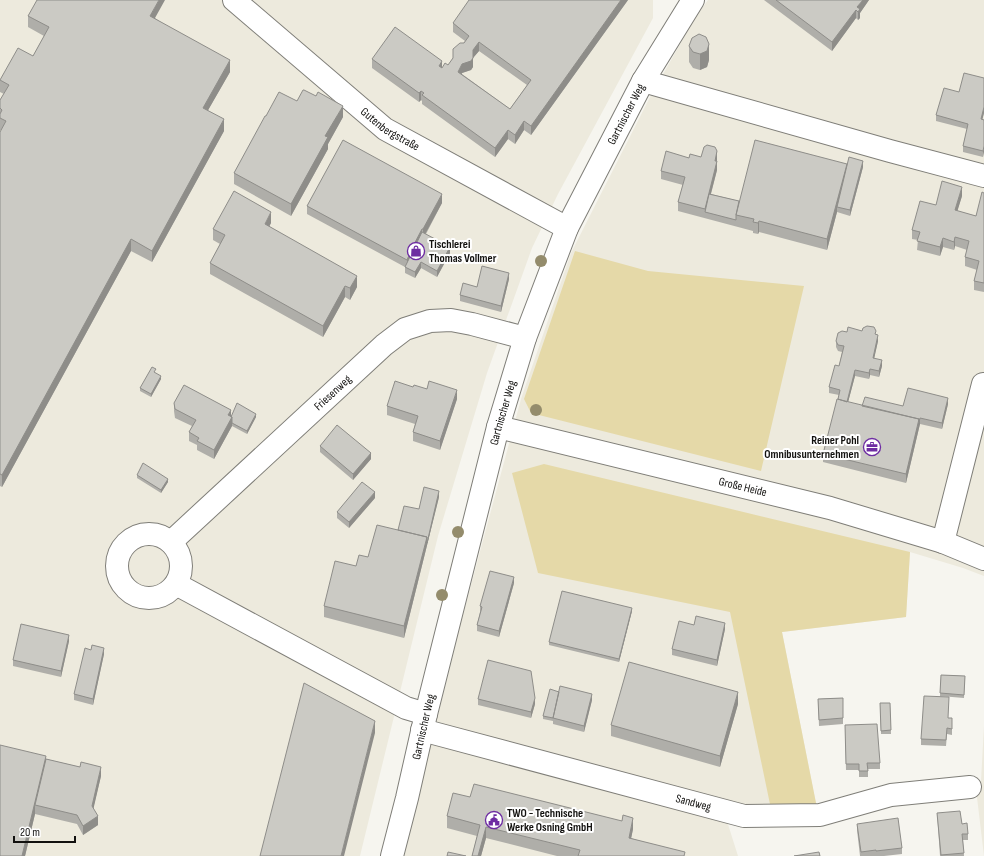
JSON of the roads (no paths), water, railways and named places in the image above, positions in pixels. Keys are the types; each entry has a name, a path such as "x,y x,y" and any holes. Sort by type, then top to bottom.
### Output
{"street":[{"name":"Gutenbergstraße","path":"234,0 385,130 567,228"},
{"name":"Gartnischer Weg","path":"392,856 498,427 525,338 567,228 643,81 693,0"},
{"path":"643,81 984,176"},
{"name":"Friesenweg","path":"171,542 384,345 405,329 430,321 451,320 525,338"},
{"path":"943,542 983,384"},
{"name":"Große Heide","path":"498,427 830,508 943,542 984,559"},
{"path":"143,534 153,534 163,537 171,542 177,549 181,558 181,572 176,584 168,592 158,597 147,598 136,596 127,590 121,582 117,572 117,561 120,552 126,543 134,537 143,534"},
{"path":"176,584 406,708 424,722"},
{"name":"Sandweg","path":"424,722 692,802 744,816 820,815 891,795 970,787"}],"place":[{"name":"Tischlerei Thomas Vollmer","path":"416,251"},
{"name":"Reiner Pohl Omnibusunternehmen","path":"872,447"},
{"name":"TWO - Technische Werke Osning GmbH","path":"494,820"}]}
